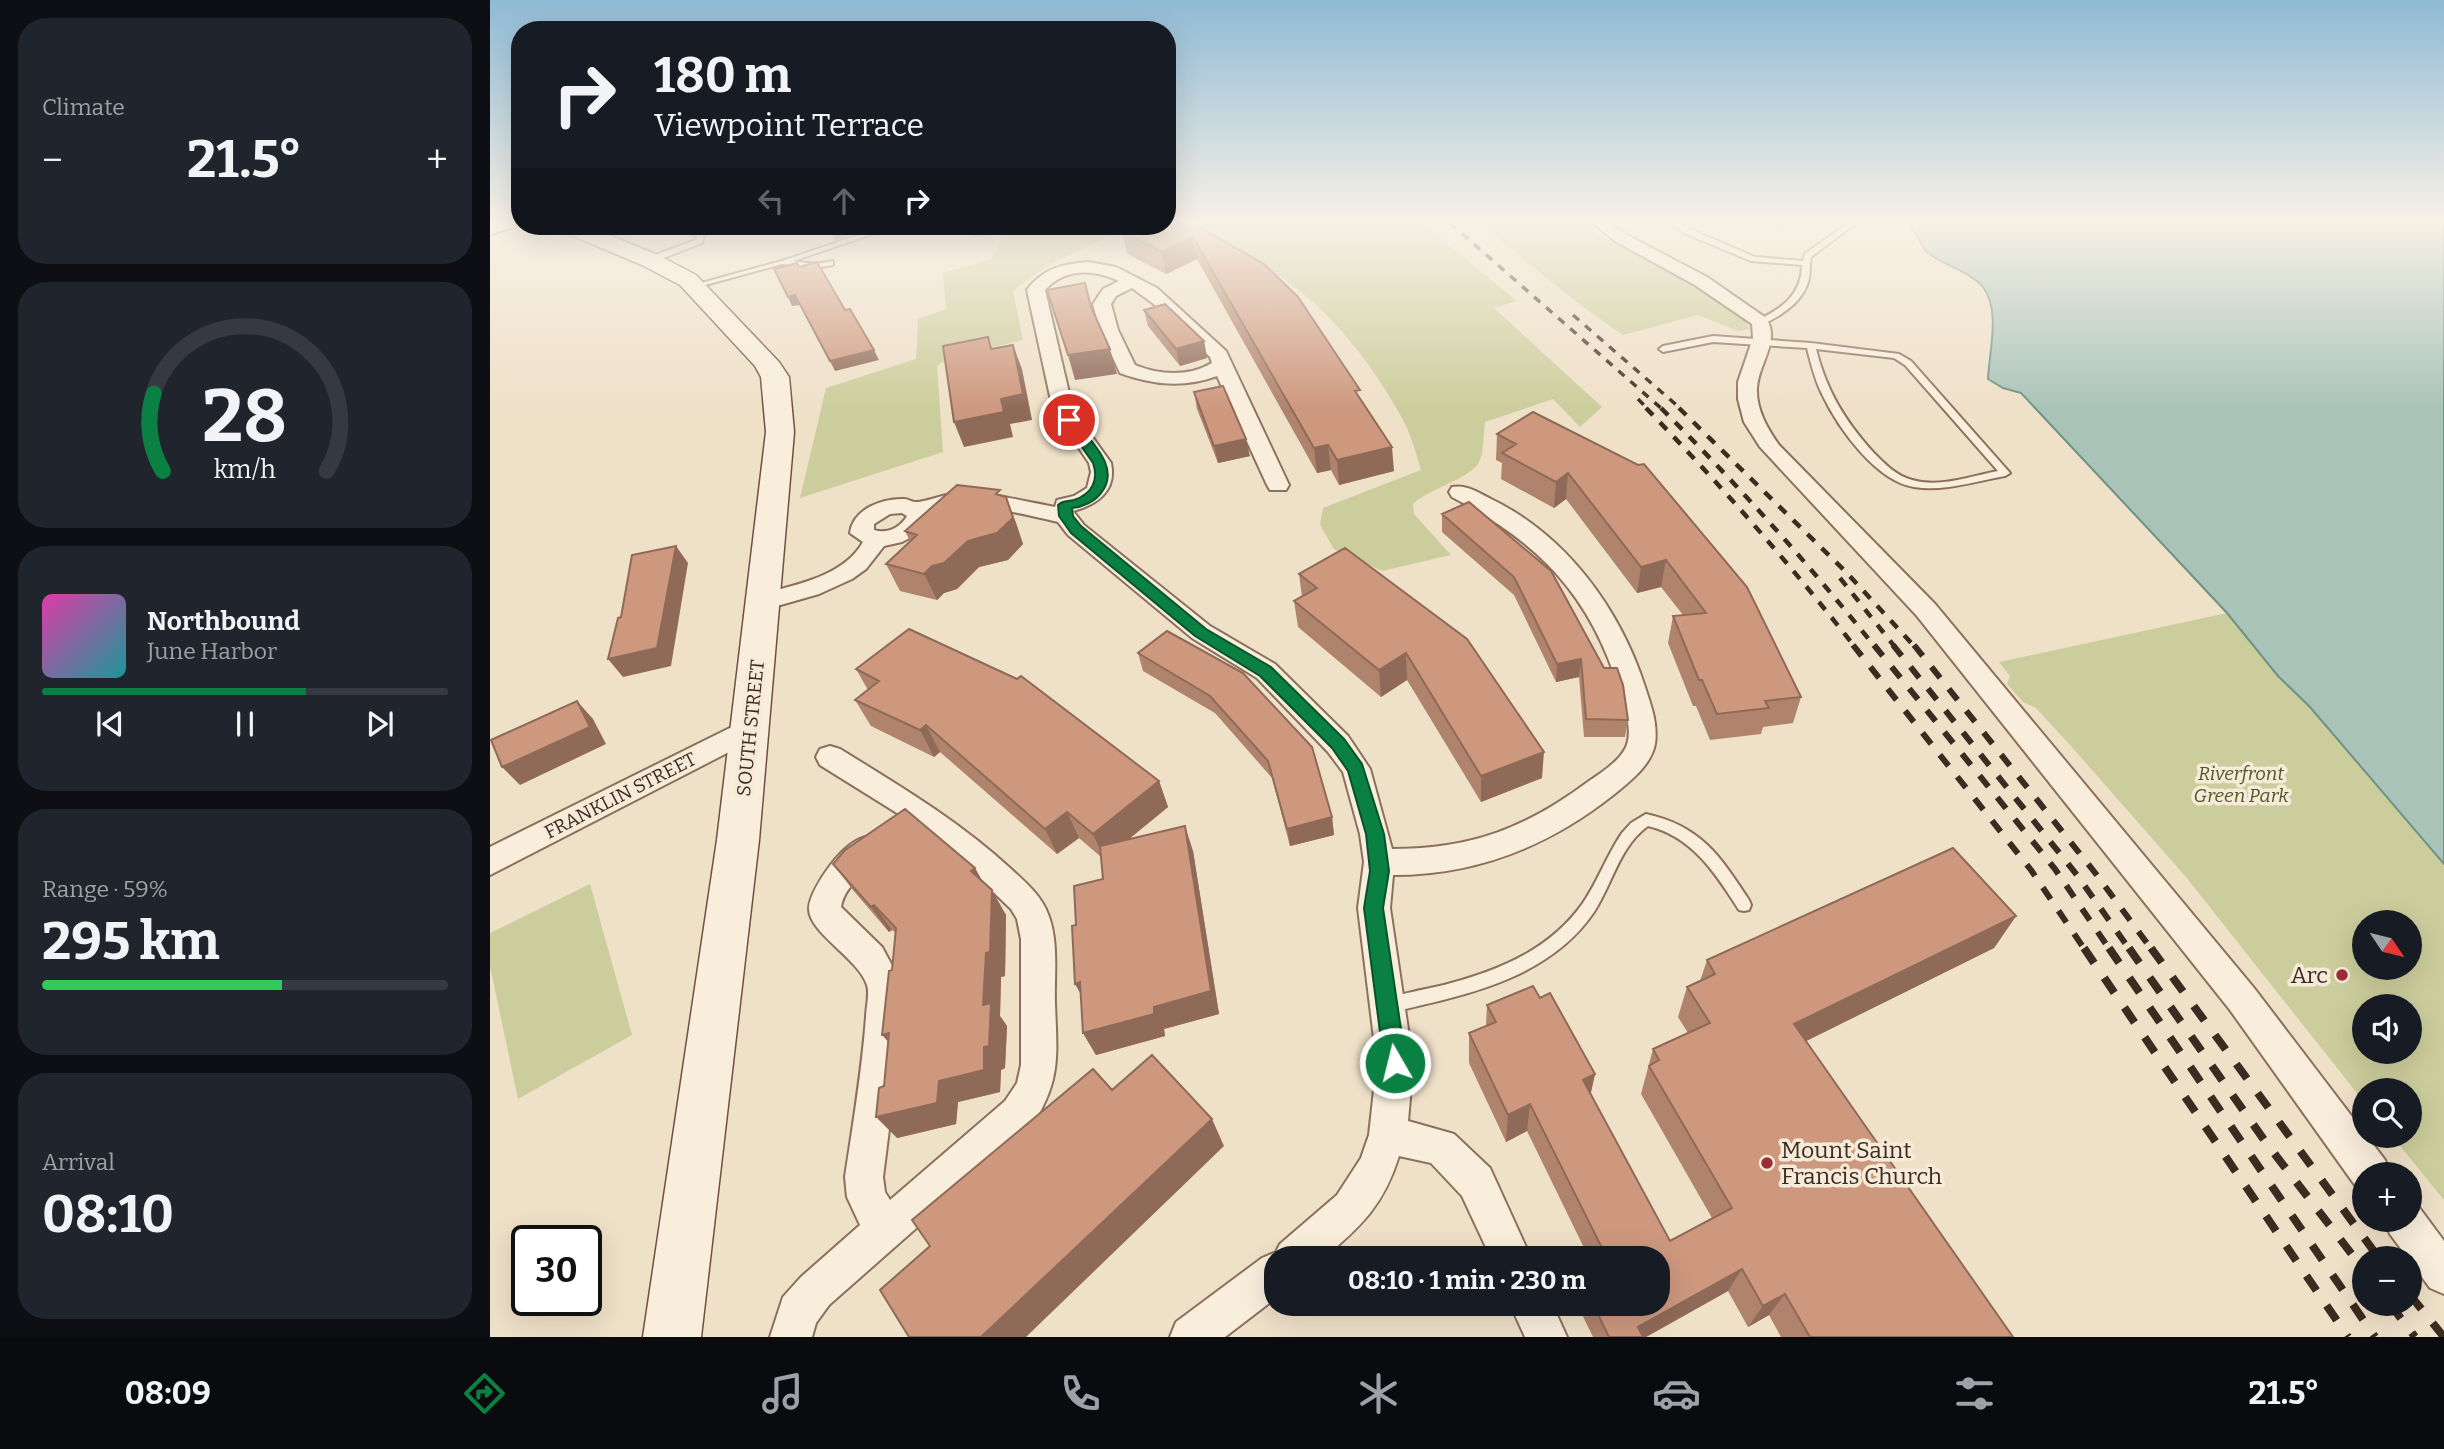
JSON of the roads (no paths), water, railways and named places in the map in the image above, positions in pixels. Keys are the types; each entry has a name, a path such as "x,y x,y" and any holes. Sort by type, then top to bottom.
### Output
{"street":[{"path":"763,602 802,592 837,576 864,558 873,548 876,539 887,539 909,530 918,516 910,508 942,501 982,500 1065,510 1094,494 1103,482 1100,463 1063,410 1036,290 1041,285"},
{"path":"1123,285 1109,293 1102,304 1109,330 1127,369 1153,378 1179,378 1199,376 1222,365"},
{"path":"1138,285 1171,307 1219,355 1278,485"},
{"path":"1707,285 1760,321 1763,328 1762,341 1750,371 1748,397 1756,426 1772,449 1926,610 2242,999 2362,1162"},
{"name":"SOUTH STREET","path":"672,1337 738,840 780,432 775,377 766,362 694,286"},
{"path":"1379,862 1450,861 1507,844 1553,822 1584,802 1640,751 1642,728 1631,682 1611,634 1584,592 1560,563 1528,532 1506,516 1460,492"},
{"path":"1065,510 1076,530 1201,632 1266,671 1338,744 1356,769 1375,834 1379,862 1374,908 1395,1063 1388,1135 1376,1169 1351,1209 1310,1246"},
{"name":"FRANKLIN STREET","path":"490,862 750,729"},
{"path":"791,1337 798,1311 815,1291 1018,1114 1033,1091 1039,1066 1037,939 1033,916 1022,899 971,851 915,810 830,757"},
{"path":"885,1230 866,1197 864,1177 881,1050 885,984 870,958 829,918 825,902 830,890 843,874 915,810"},
{"path":"1388,1135 1441,1147 1476,1182 1505,1246"},
{"path":"2413,1232 2444,1274"},
{"path":"1191,1337 1264,1281"},
{"path":"1536,1316 1546,1337"}],"lane":[{"path":"1760,321 1780,312 1803,285"},
{"path":"1663,349 1713,339 1762,341 1811,346 1896,356 1908,363 2006,473 1930,485 1901,480 1886,471 1845,428 1832,408 1819,378 1811,346"},
{"path":"1387,1006 1475,984 1521,967 1549,951 1567,935 1589,907 1632,828 1646,820 1675,829 1693,839 1713,858 1744,905"}],"railway":[{"path":"1521,285 1662,409"},
{"path":"1573,315 1681,409"},
{"path":"1638,399 1648,409"},
{"path":"1646,408 1754,524 1855,647"},
{"path":"1679,408 1846,572 1915,647"},
{"path":"1662,409 1771,524 1875,647"},
{"path":"1840,578 1895,647"},
{"path":"1853,645 2031,870 2085,950"},
{"path":"1874,645 2055,869 2110,950"},
{"path":"1893,645 2077,875 2130,950"},
{"path":"1914,645 2096,874 2152,950"},
{"path":"2084,948 2348,1337"},
{"path":"2109,948 2375,1337"},
{"path":"2129,948 2267,1144 2352,1254"},
{"path":"2151,948 2370,1246"},
{"path":"2422,1310 2444,1337"},
{"path":"2399,1316 2415,1337"}],"place":[{"name":"Arc","path":"2342,975"},
{"name":"Mount Saint Francis Church","path":"1767,1163"}],"park label":[{"name":"Riverfront Green Park","path":"2241,784"}]}
